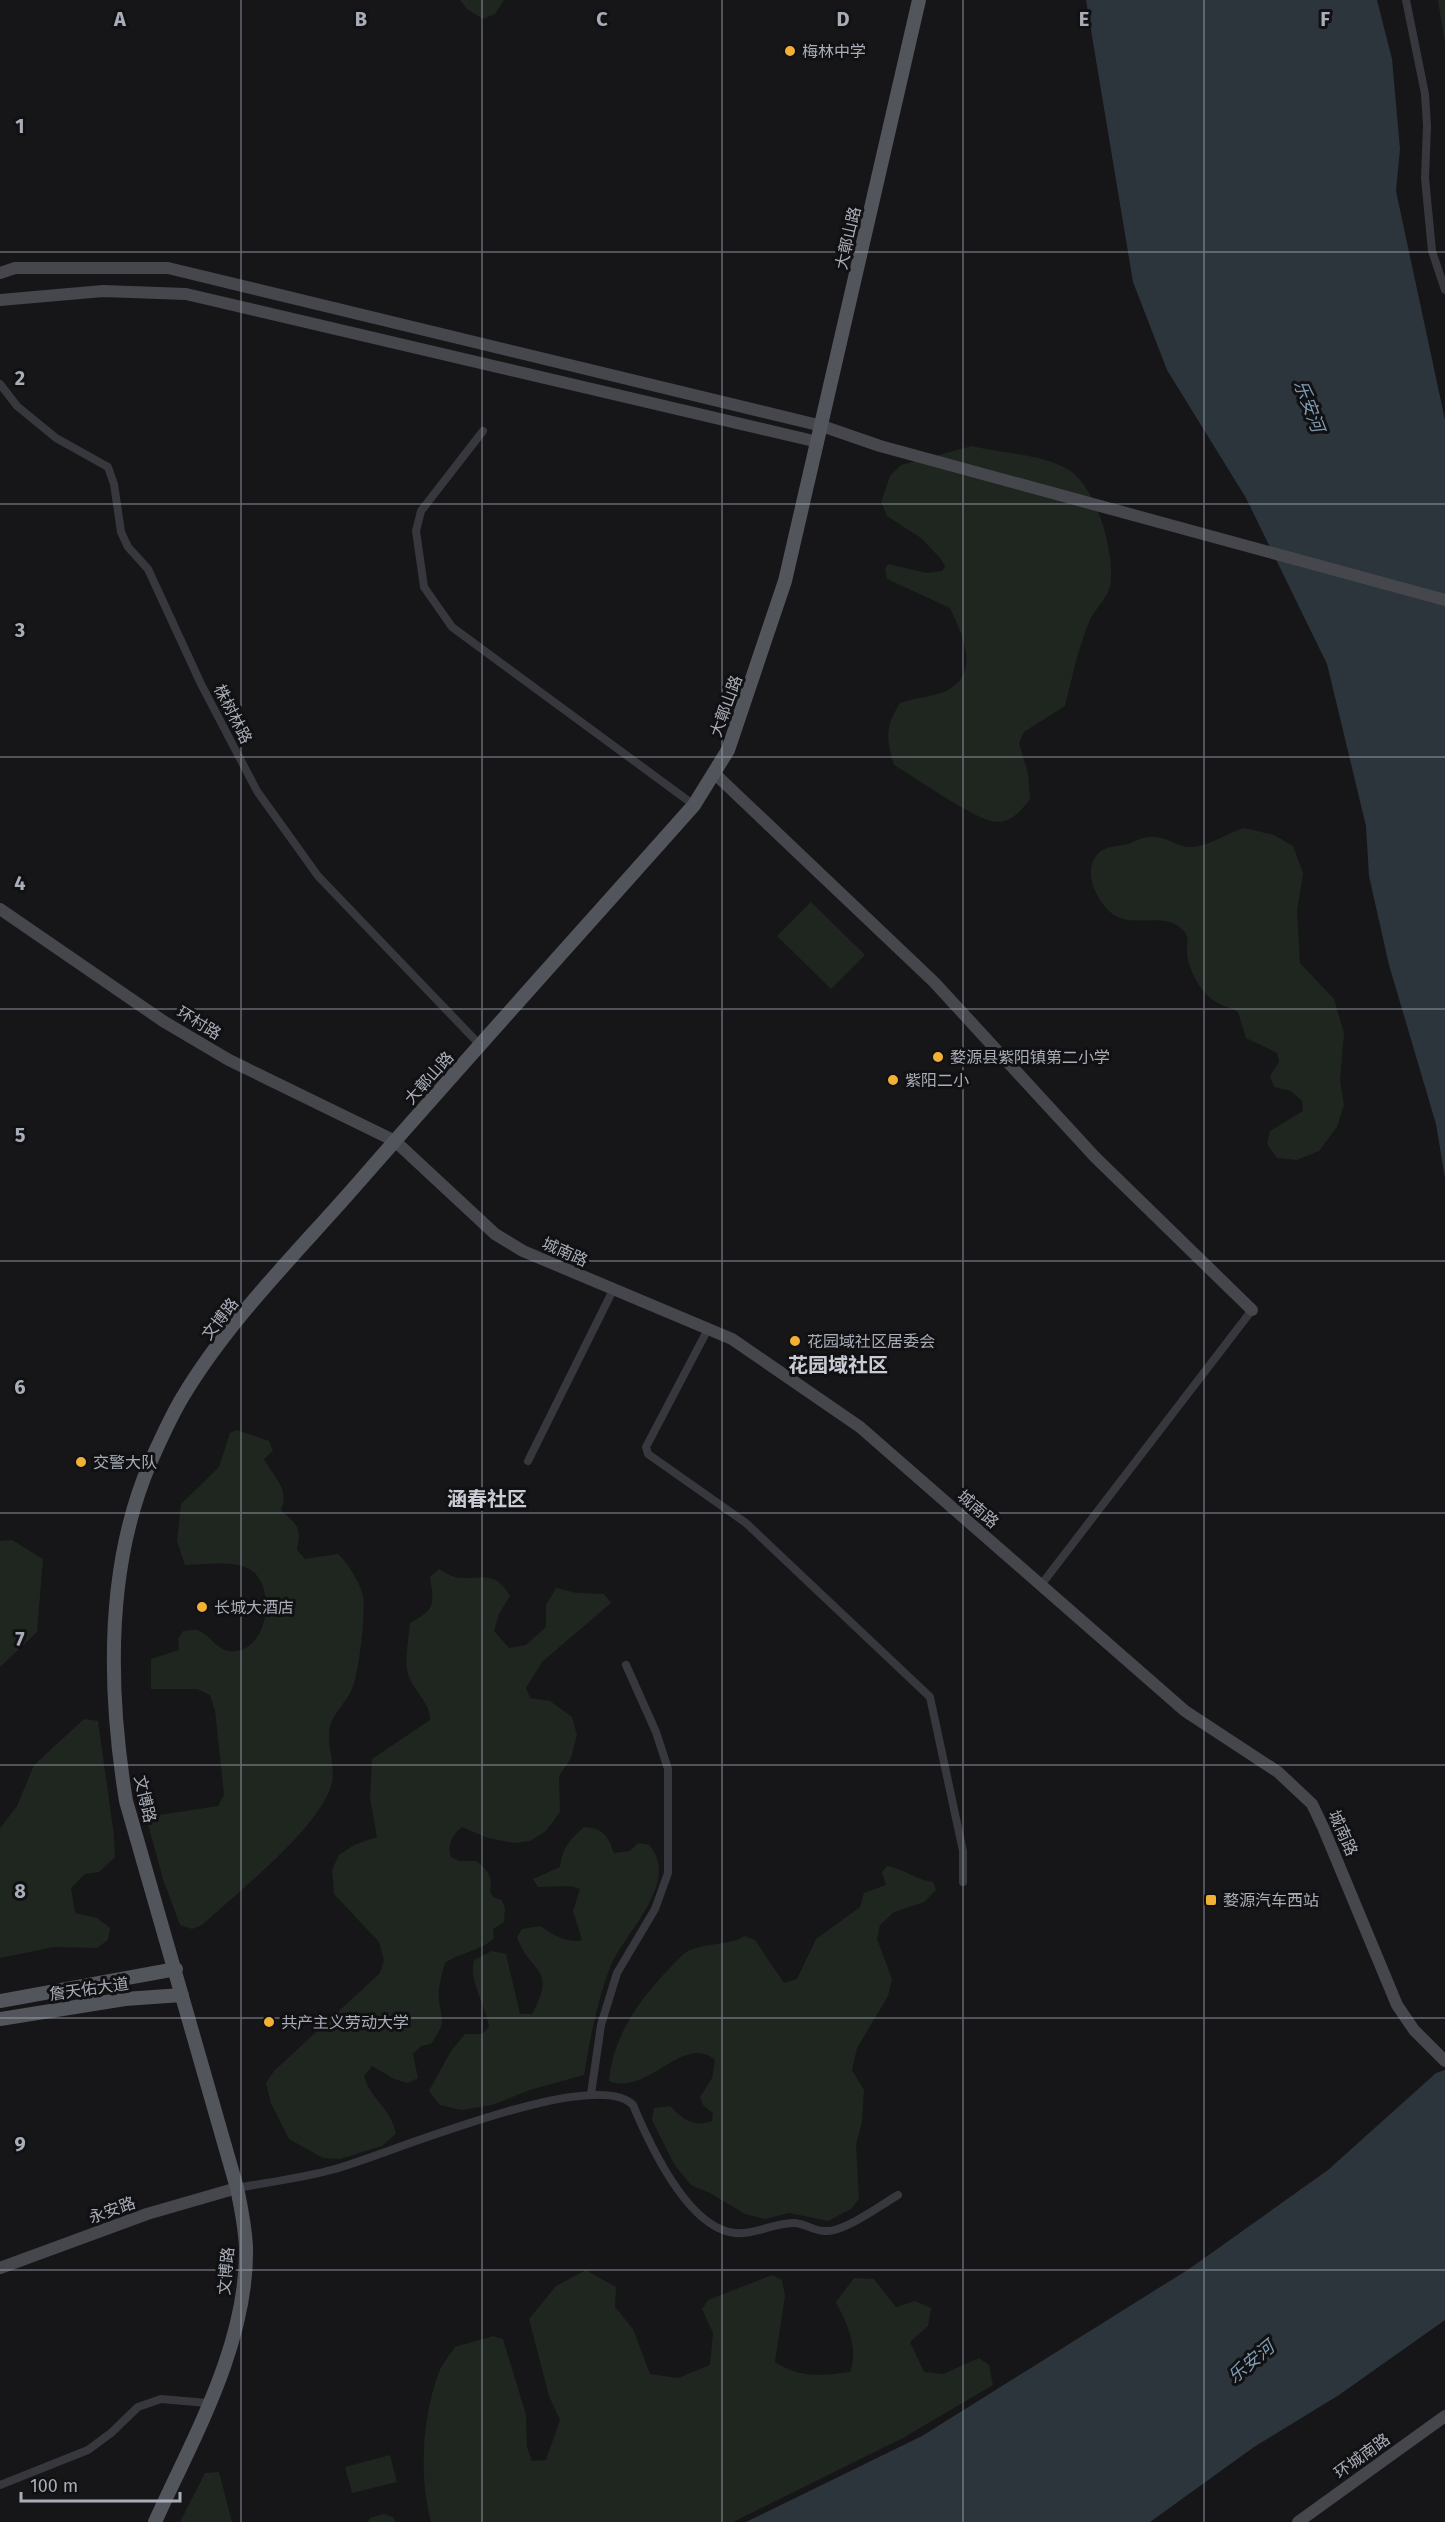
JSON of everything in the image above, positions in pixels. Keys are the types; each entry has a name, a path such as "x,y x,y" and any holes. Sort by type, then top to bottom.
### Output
{"main road":[{"name":"大鄣山路","path":"394,1141 694,805 732,739 785,581 919,0"},
{"name":"文博路","path":"155,2522 208,2403 231,2341 245,2270 246,2245 237,2188 126,1801 116,1718 116,1614 122,1563 133,1512 149,1465 182,1398 262,1292 394,1141"},
{"name":"詹天佑大道","path":"0,2001 176,1969"},
{"name":"詹天佑大道","path":"0,2019 125,1999 182,1995"}],"street":[{"path":"1406,0 1425,94 1427,126 1425,178 1432,251 1445,290"},
{"path":"0,273 15,268 168,268 822,426 880,446 1445,600"},
{"path":"0,300 103,291 186,294 818,442"},
{"name":"株树林路","path":"0,384 17,406 56,438 108,467 114,484 121,532 128,547 148,569 201,684 257,792 318,876 480,1046"},
{"path":"483,431 421,511 417,531 424,588 452,627 694,805"},
{"path":"714,773 934,982 1095,1157 1252,1310 1041,1585"},
{"name":"环村路","path":"0,909 192,1038 229,1060 394,1141"},
{"name":"城南路","path":"394,1141 495,1234 523,1251 732,1339 860,1427 1185,1711 1278,1772 1312,1804 1396,2005 1414,2030 1445,2061"},
{"path":"528,1461 613,1290"},
{"path":"708,1329 646,1447 648,1454 746,1523 930,1698 963,1851 963,1882"},
{"path":"591,2094 601,2025 617,1973 655,1909 668,1873 668,1769 657,1732 626,1665"},
{"path":"237,2188 336,2169 475,2120 591,2094 627,2099 633,2104 656,2157 687,2203 715,2226 735,2233 794,2223 825,2232 840,2228 898,2195"},
{"name":"永安路","path":"0,2268 147,2214 237,2188"},
{"path":"0,2485 88,2450 138,2407 161,2399 208,2403"},
{"name":"环城南路","path":"1298,2522 1445,2416"}],"shaded area":[{"path":"460,0 504,0 495,14 483,19 467,9"},
{"path":"1445,0 1445,43 1438,1"},
{"path":"972,446 1047,460 1069,470 1079,478 1095,504 1101,519 1111,565 1109,591 1092,616 1085,632 1065,706 1024,732 1019,743 1028,773 1030,799 1012,817 997,822 961,807 894,765 888,740 889,726 900,703 941,693 957,684 964,675 966,653 964,641 950,608 887,579 885,570 888,564 927,573 942,571 945,567 941,559 921,538 887,516 881,502 890,476 901,465"},
{"path":"1244,828 1274,835 1293,846 1303,873 1297,912 1300,963 1334,999 1344,1033 1340,1081 1344,1105 1337,1127 1319,1151 1297,1160 1277,1158 1267,1144 1270,1131 1303,1111 1302,1101 1291,1091 1274,1087 1270,1076 1279,1062 1277,1053 1246,1038 1238,1012 1213,1000 1202,989 1190,966 1187,938 1182,929 1165,921 1126,920 1117,917 1099,898 1092,881 1092,865 1095,858 1107,848 1151,837 1159,837 1183,846 1193,847"},
{"path":"811,902 865,955 831,989 777,936"},
{"path":"237,1430 269,1441 273,1451 264,1459 280,1483 284,1495 281,1510 297,1527 299,1535 297,1550 305,1559 338,1554 345,1562 360,1586 363,1596 363,1629 354,1683 330,1726 329,1742 333,1777 328,1794 318,1811 289,1846 202,1925 192,1929 180,1925 163,1879 146,1817 218,1806 224,1795 215,1711 210,1695 197,1689 151,1689 151,1659 179,1650 178,1639 183,1631 197,1630 224,1650 236,1651 247,1647 262,1627 266,1600 258,1576 242,1566 185,1565 177,1541 181,1504 219,1467 230,1433"},
{"path":"12,1540 43,1559 37,1632 0,1667 0,1541"},
{"path":"439,1569 458,1578 489,1578 505,1588 510,1596 499,1614 494,1631 509,1648 526,1645 546,1627 546,1605 556,1588 577,1593 604,1594 611,1603 542,1662 526,1688 530,1698 550,1701 572,1717 577,1735 571,1758 559,1776 560,1812 546,1831 530,1841 514,1843 488,1838 462,1827 451,1840 451,1857 459,1861 476,1861 486,1870 490,1877 490,1891 493,1897 502,1900 505,1909 504,1922 493,1929 494,1938 489,1942 445,1963 439,1989 442,2025 431,2044 421,2046 413,2054 418,2078 408,2083 394,2079 372,2066 364,2076 371,2092 390,2117 396,2134 382,2146 340,2159 323,2158 289,2139 271,2103 266,2083 274,2071 380,1973 384,1960 379,1942 334,1894 332,1870 339,1855 354,1845 377,1837 370,1798 372,1759 430,1720 425,1702 410,1680 407,1656 410,1623 429,1610 432,1600 430,1577"},
{"path":"84,1719 98,1721 115,1857 99,1872 85,1874 71,1888 75,1913 97,1918 110,1928 108,1940 97,1948 54,1947 0,1958 0,1828 17,1806 34,1765"},
{"path":"584,1827 596,1829 604,1834 614,1853 630,1851 638,1843 649,1845 657,1860 659,1875 647,1908 610,1967 594,2021 584,2075 530,2090 492,2105 461,2110 440,2105 429,2091 451,2051 465,2034 482,2034 489,2027 473,1976 474,1960 492,1951 506,1954 520,2014 532,2014 539,1999 542,1979 522,1949 517,1937 522,1929 540,1926 571,1941 582,1940 573,1911 580,1889 571,1886 538,1887 533,1879 560,1867 568,1844"},
{"path":"887,1866 933,1882 936,1890 924,1902 894,1912 880,1925 877,1939 892,1979 888,1996 857,2048 852,2070 864,2090 862,2122 856,2144 859,2199 851,2209 828,2221 789,2213 765,2219 745,2214 710,2193 691,2185 674,2164 652,2120 654,2108 670,2106 679,2115 694,2123 712,2121 713,2113 703,2105 700,2097 712,2078 715,2060 703,2054 691,2054 637,2081 623,2084 609,2081 616,2049 629,2021 647,1994 683,1955 695,1948 732,1941 745,1936 755,1940 784,1983 797,1979 816,1939 860,1907 864,1893 886,1885 882,1872"},
{"path":"586,2270 616,2287 615,2307 633,2329 650,2374 678,2378 710,2365 713,2333 702,2309 708,2300 772,2275 782,2280 785,2296 775,2362 784,2367 811,2375 850,2372 852,2345 848,2327 836,2302 854,2278 874,2279 896,2307 915,2301 931,2308 928,2326 910,2342 924,2372 943,2374 979,2358 989,2365 993,2385 903,2438 733,2522 431,2522 425,2486 424,2448 428,2410 443,2364 455,2347 493,2336 503,2339 526,2415 527,2447 532,2461 546,2460 560,2420 549,2396 529,2319 556,2286"},
{"path":"390,2455 397,2482 352,2493 345,2467"},
{"path":"219,2472 232,2522 180,2522 205,2473"},
{"path":"384,2514 393,2517 396,2522 368,2522 370,2518"}],"water":[{"name":"乐安河","path":"1086,0 1377,0 1392,59 1400,149 1396,191 1445,420 1445,1178 1436,1124 1389,965 1369,876 1366,826 1327,664 1246,498 1167,370 1133,282"},
{"name":"乐安河","path":"1445,2070 1445,2320 1339,2395 1254,2447 1150,2522 746,2522 922,2436 1189,2269 1328,2170 1436,2073"}],"place":[{"name":"梅林中学","path":"790,51"},
{"name":"婺源县紫阳镇第二小学","path":"938,1057"},
{"name":"紫阳二小","path":"893,1080"},
{"name":"花园域社区居委会","path":"795,1341"},
{"name":"交警大队","path":"81,1462"},
{"name":"长城大酒店","path":"202,1607"},
{"name":"婺源汽车西站","path":"1211,1900"},
{"name":"共产主义劳动大学","path":"269,2022"}],"district":[{"name":"花园域社区","path":"838,1365"},
{"name":"涵春社区","path":"487,1499"}]}
